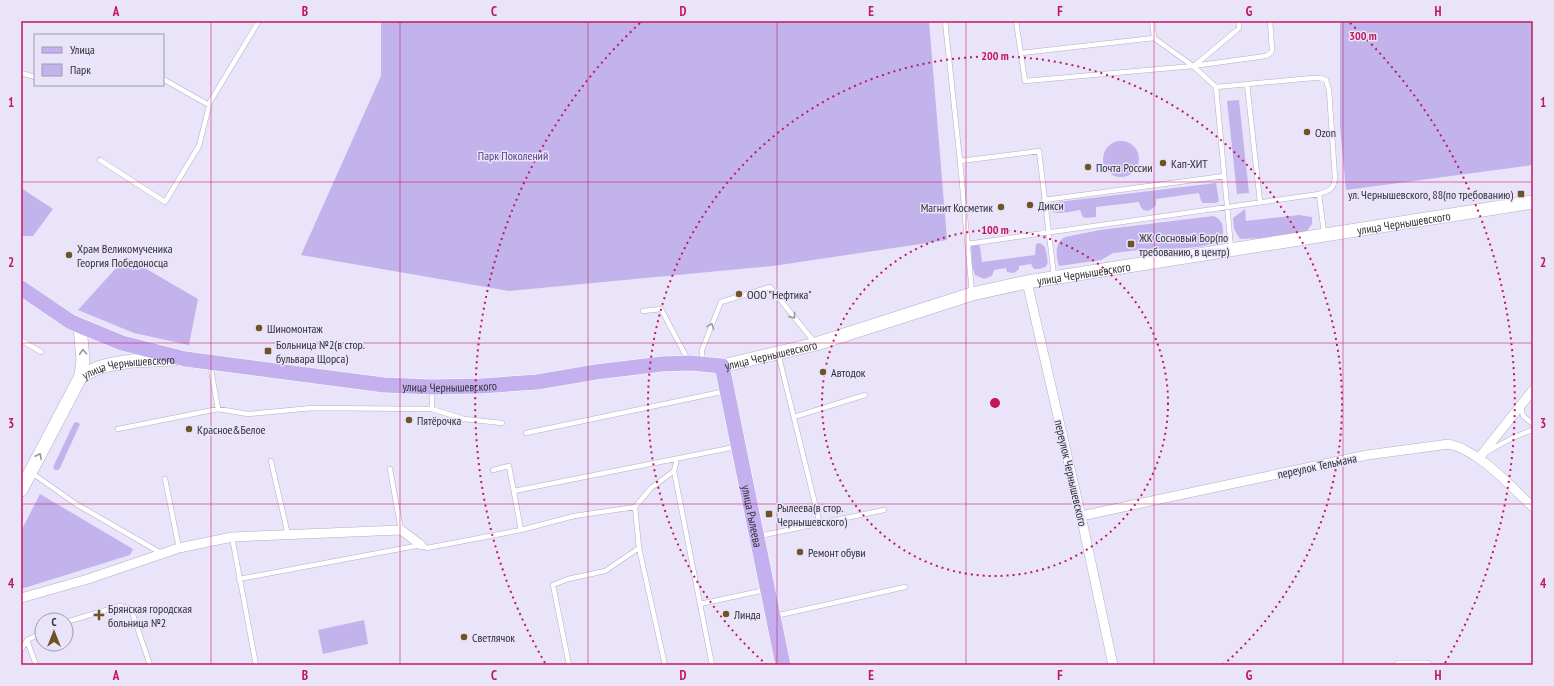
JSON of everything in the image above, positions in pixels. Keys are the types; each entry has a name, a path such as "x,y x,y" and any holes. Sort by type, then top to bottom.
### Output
{"main road":[{"path":"21,288 80,327 122,343 184,359"},
{"name":"улица Чернышевского","path":"184,359 384,385 432,387 481,386 537,382 627,368 696,363 722,366"},
{"name":"улица Рылеева","path":"722,366 783,665"}],"street":[{"name":"улица Чернышевского","path":"722,366 816,344 972,294 1026,282 1533,202"},
{"name":"переулок Чернышевского","path":"1026,282 1081,516 1113,665"},
{"path":"80,327 83,360 81,376"},
{"name":"улица Чернышевского","path":"21,490 81,376 95,369 113,364 132,361 184,359"},
{"path":"1479,458 1533,390"},
{"name":"переулок Тельмана","path":"1081,516 1375,454 1449,444 1479,458 1533,507"},
{"path":"21,598 88,579 161,553 232,537 401,530 421,544"},
{"path":"1400,665 1427,665"}],"lane":[{"path":"100,160 165,202 199,146 209,105 258,21"},
{"path":"945,21 972,294"},
{"path":"1016,21 1025,81 1194,66 1266,56 1271,53 1272,50 1270,21"},
{"path":"1152,21 1154,38"},
{"path":"1194,66 1237,30 1239,28 1239,21"},
{"path":"1021,53 1154,38 1194,66 1216,87 1231,250"},
{"path":"21,73 34,77"},
{"path":"967,244 1048,231 1319,194 1332,189 1335,178 1326,80 1313,78 1216,87"},
{"path":"164,80 209,105"},
{"path":"1247,84 1260,202"},
{"path":"960,161 1039,152 1054,278"},
{"path":"1044,200 1224,176"},
{"path":"1319,194 1324,235"},
{"path":"696,363 721,302 770,286 816,344"},
{"path":"643,311 662,308 696,363"},
{"path":"21,340 41,352"},
{"path":"778,354 820,524"},
{"path":"210,362 218,409"},
{"path":"432,387 432,409"},
{"path":"526,433 727,391"},
{"path":"794,417 865,395"},
{"path":"1521,405 1523,416 1533,424"},
{"path":"118,429 218,409 248,414 312,408 432,409 464,420 502,423"},
{"path":"1479,458 1501,443 1521,433 1533,430"},
{"path":"514,492 738,446"},
{"path":"677,459 674,471 712,665"},
{"path":"271,461 288,535"},
{"path":"493,470 509,466 521,530"},
{"path":"390,469 401,530"},
{"path":"239,579 421,544 427,548 521,530 574,516 635,506 651,488 674,471"},
{"path":"31,472 76,504 161,553"},
{"path":"165,478 179,548"},
{"path":"635,506 640,548 665,665"},
{"path":"757,537 884,510"},
{"path":"232,537 256,665"},
{"path":"569,665 553,585 568,579 604,571 640,548"},
{"path":"773,616 905,587"},
{"path":"700,604 768,589"},
{"path":"74,620 120,606 131,609 150,665"},
{"path":"21,650 27,640 34,637"},
{"path":"27,640 36,665"}],"green space":[{"name":"Парк Поколений","path":"381,21 929,21 947,240 773,266 509,291 301,255 381,76"},
{"path":"1345,21 1533,21 1533,165 1346,190 1340,127 1340,23"},
{"path":"1239,100 1249,193 1237,194 1227,101"},
{"path":"1121,141 1131,144 1136,149 1139,159 1136,169 1131,174 1121,177 1111,174 1106,169 1103,159 1106,149 1111,144"},
{"path":"1216,183 1219,201 1216,203 1203,203 1199,193 1156,199 1156,205 1148,211 1143,210 1139,202 1096,207 1096,217 1083,217 1080,210 1056,213 1050,210 1050,204 1058,202"},
{"path":"21,188 53,209 33,236 23,236 21,239"},
{"path":"1245,209 1246,221 1299,215 1312,217 1312,224 1307,231 1262,238 1240,239 1234,229 1233,218"},
{"path":"1213,216 1217,217 1221,222 1223,232 1222,240 1213,244 1177,249 1149,249 1113,253 1101,260 1059,266 1057,246 1065,237 1100,230"},
{"path":"971,242 978,242 982,262 1035,255 1036,244 1040,243 1045,247 1048,261 1044,268 1040,269 1034,269 1031,264 1019,266 1019,269 1014,273 1007,272 1006,268 994,270 992,276 984,279 975,275 972,265"},
{"path":"126,257 198,299 189,345 134,333 78,310"},
{"path":"77,422 80,424 60,468 55,470 53,468 54,465 74,423"},
{"path":"40,494 133,549 130,555 21,589 21,531"},
{"path":"364,620 368,644 323,654 318,630"}],"place":[{"name":"Ozon","path":"1307,132"},
{"name":"Кап-ХИТ","path":"1163,163"},
{"name":"Почта России","path":"1088,167"},
{"name":"ул. Чернышевского, 88(по требованию)","path":"1521,194"},
{"name":"Дикси","path":"1030,205"},
{"name":"Магнит Косметик","path":"1001,207"},
{"name":"ЖК Сосновый Бор(по требованию, в центр)","path":"1131,244"},
{"name":"Храм Великомученика Георгия Победоносца","path":"69,255"},
{"name":"ООО \"Нефтика\"","path":"739,294"},
{"name":"Шиномонтаж","path":"259,328"},
{"name":"Больница №2(в стор. бульвара Щорса)","path":"268,351"},
{"name":"Автодок","path":"823,372"},
{"name":"Пятёрочка","path":"409,420"},
{"name":"Красное&Белое","path":"189,429"},
{"name":"Рылеева(в стор. Чернышевского)","path":"769,514"},
{"name":"Ремонт обуви","path":"800,552"},
{"name":"Линда","path":"726,614"},
{"name":"Брянская городская больница №2","path":"99,615"},
{"name":"Светлячок","path":"464,637"}]}
